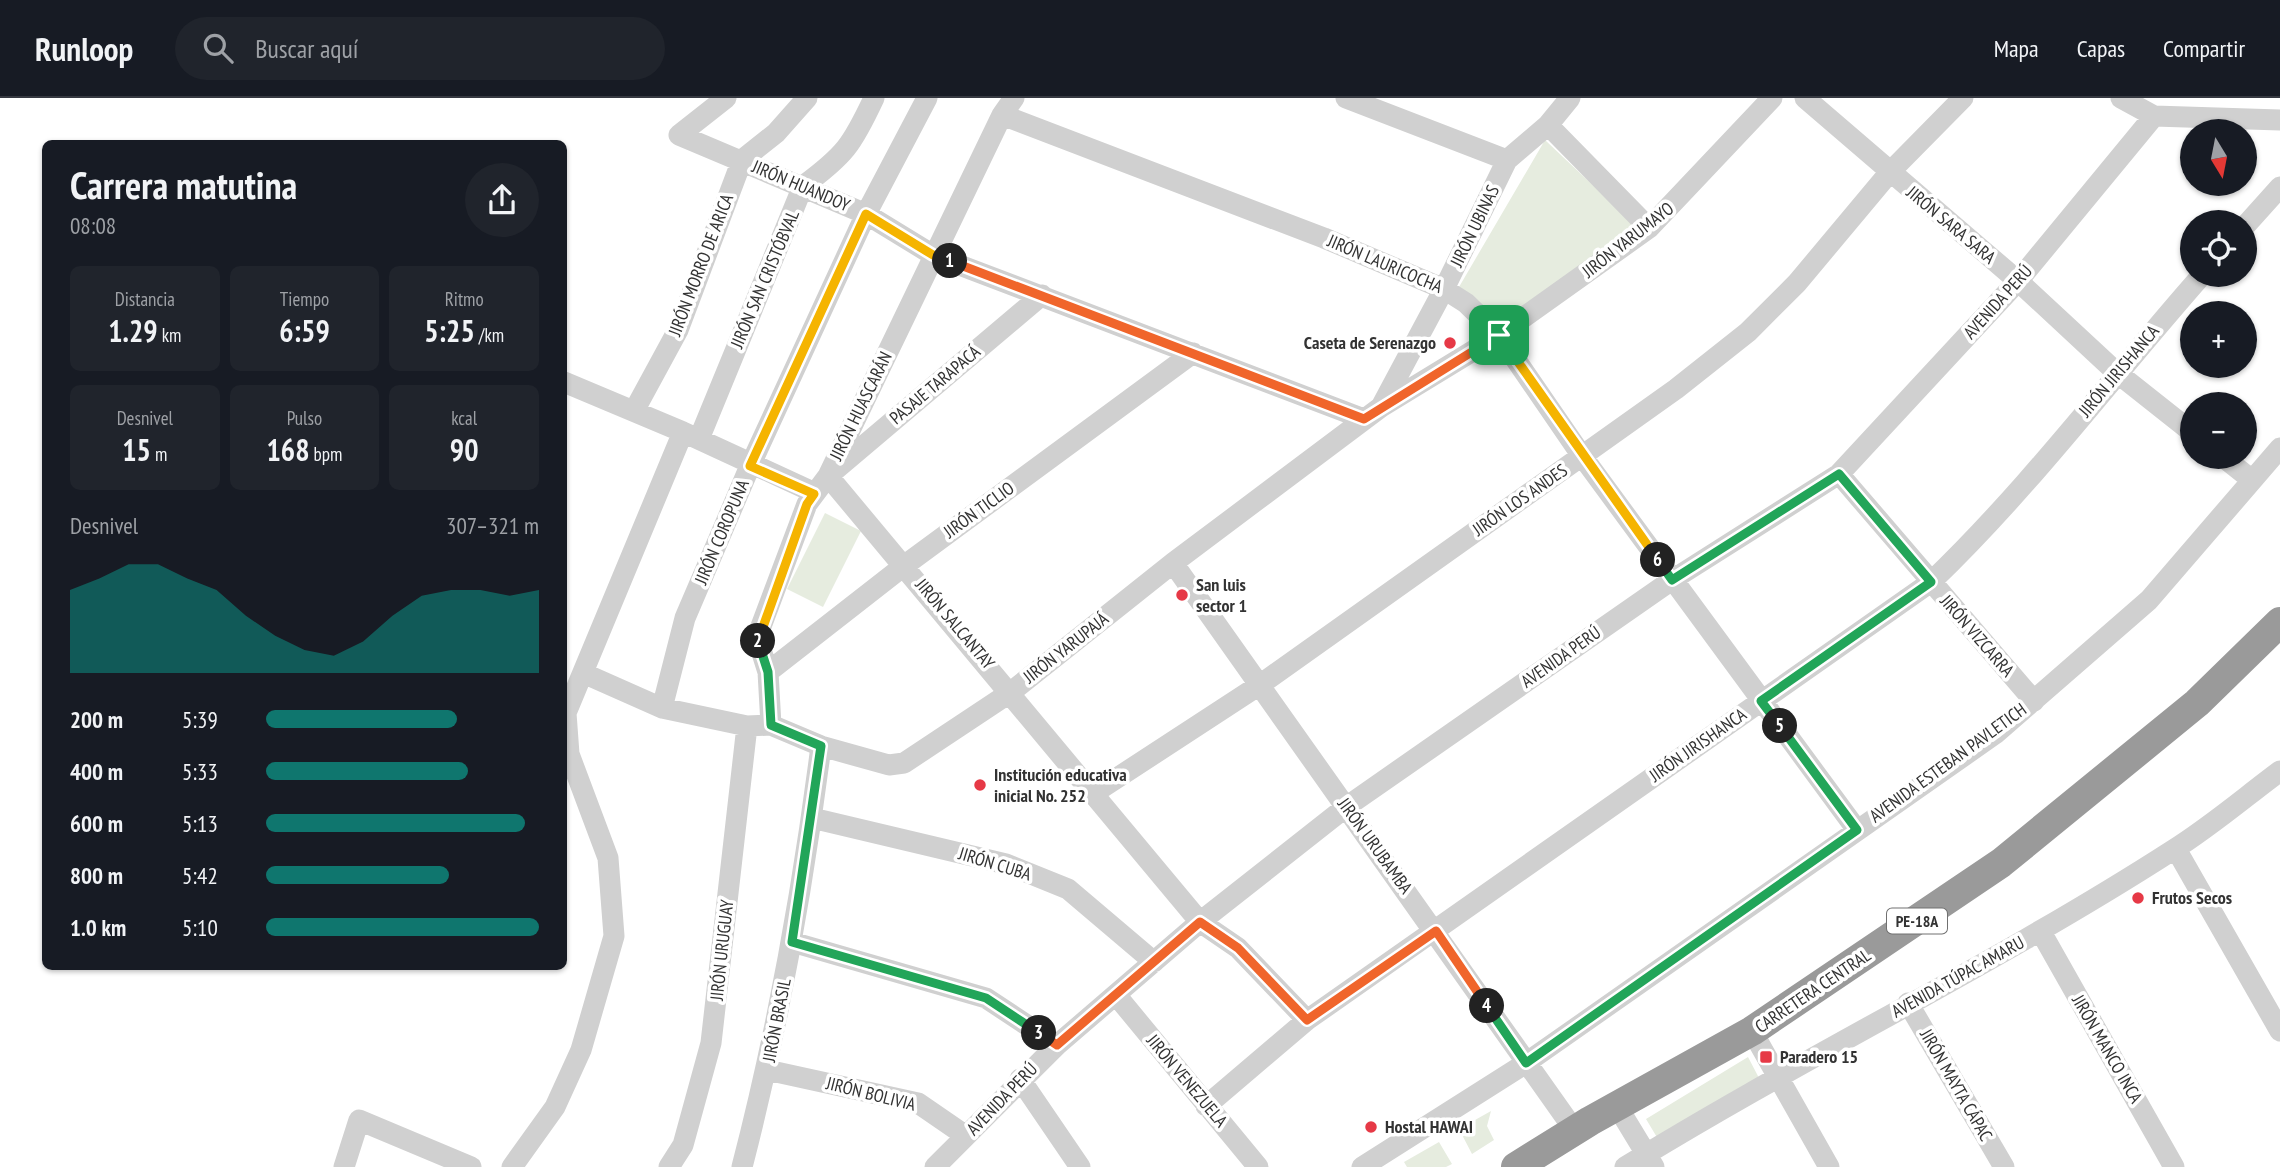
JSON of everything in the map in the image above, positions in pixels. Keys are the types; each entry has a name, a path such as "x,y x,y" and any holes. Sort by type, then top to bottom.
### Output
{"highway":[{"name":"CARRETERA CENTRAL","path":"1516,1167 1574,1131 1752,1031 2001,863 2197,703 2280,622"}],"street":[{"name":"JIRÓN HUANDOY","path":"726,98 679,135 866,214 933,255 1193,353 1373,413"},
{"path":"742,160 776,133 807,98"},
{"path":"803,186 839,159 858,134 874,98"},
{"name":"JIRÓN COROPUNA","path":"662,708 685,618 750,466 866,214 927,98"},
{"name":"JIRÓN UBINAS","path":"1373,413 1444,289 1507,160 1548,124 1570,98"},
{"name":"JIRÓN YARUMAYO","path":"1499,335 1649,228 1673,207 1772,98"},
{"name":"JIRÓN SARA SARA","path":"1805,98 1889,173 2018,281 2116,372 2180,423"},
{"name":"JIRÓN LOS ANDES","path":"1094,793 1261,684 1582,456 1748,332 1797,283 1889,173 1964,98"},
{"path":"2121,98 2154,116 2280,120"},
{"path":"1361,101 1507,160"},
{"name":"JIRÓN HUASCARÁN","path":"771,725 768,672 757,637 807,504 828,475 933,255 1008,107"},
{"name":"JIRÓN LAURICOCHA","path":"1008,107 1444,289 1466,303 1499,335 1582,456 1857,830"},
{"name":"AVENIDA PERÚ","path":"935,1167 1020,1079 1057,1045 1200,922 1346,807 1672,580 1839,474 2018,281 2154,116"},
{"path":"1548,124 1649,228"},
{"name":"JIRÓN MORRO DE ARICA","path":"634,411 678,330 742,160"},
{"name":"JIRÓN SAN CRISTÓBVAL","path":"567,711 803,186"},
{"path":"2257,213 2280,187"},
{"name":"JIRÓN JIRISHANCA","path":"1206,1106 1307,1020 1931,582 1996,518 2116,372 2191,287"},
{"name":"PASAJE TARAPACÁ","path":"828,475 1042,295"},
{"name":"JIRÓN YARUPAJÁ","path":"583,673 662,708 747,726 771,725 821,746 889,765 904,763 1011,692 1173,563 1373,413 1499,335"},
{"name":"JIRÓN TICLIO","path":"768,672 905,565 1193,353"},
{"path":"567,383 691,436 814,494"},
{"name":"AVENIDA ESTEBAN PAVLETICH","path":"1362,1167 1526,1063 1995,734 2149,600 2280,448"},
{"path":"2238,469 2252,480"},
{"name":"JIRÓN VIZCARRA","path":"1839,474 2034,701"},
{"name":"JIRÓN SALCANTAY","path":"828,475 1200,922 1238,948 1307,1020"},
{"name":"JIRÓN URUBAMBA","path":"1173,563 1436,931 1574,1131"},
{"name":"JIRÓN URUGUAY","path":"669,1167 683,1145 711,1043 747,726"},
{"name":"JIRÓN SAN CRISTÓBVAL","path":"512,1167 555,1107 581,1050 614,936 608,858 569,754 567,727"},
{"name":"JIRÓN BRASIL","path":"742,1167 767,1070 792,942 821,746"},
{"name":"AVENIDA TÚPAC AMARU","path":"1625,1167 1650,1161 1908,1003 2041,932 2176,849 2280,771"},
{"name":"JIRÓN CUBA","path":"812,818 1006,864 1068,889 1154,962"},
{"path":"2176,849 2280,1031"},
{"name":"JIRÓN MANCO INCA","path":"2041,932 2174,1167"},
{"path":"792,942 986,998 1057,1045"},
{"name":"JIRÓN VENEZUELA","path":"1116,995 1258,1167"},
{"name":"JIRÓN MAYTA CÁPAC","path":"1908,1003 2004,1167"},
{"path":"1752,1031 1829,1167"},
{"name":"JIRÓN BOLIVIA","path":"767,1070 918,1103 967,1136"},
{"path":"1020,1079 1080,1167"},
{"path":"1618,1106 1650,1161"},
{"path":"344,1167 359,1120 471,1167"}],"shaded area":[{"path":"1545,140 1635,225 1502,322 1459,287"},
{"path":"825,513 861,531 823,607 787,589"},
{"path":"1748,1057 1759,1078 1658,1139 1646,1119"},
{"path":"1491,1111 1487,1126 1494,1140 1472,1154 1459,1129"},
{"path":"1439,1142 1452,1164 1446,1167 1407,1167 1404,1162"}],"place":[{"name":"Caseta de Serenazgo","path":"1450,343"},
{"name":"San luis sector 1","path":"1182,595"},
{"name":"Institución educativa inicial No. 252","path":"980,785"},
{"name":"Frutos Secos","path":"2138,898"},
{"name":"Paradero 15","path":"1766,1057"},
{"name":"Hostal HAWAI","path":"1371,1127"}],"route":[{"path":"866,214 933,255 1364,419 1499,335 1672,580 1839,474 1931,582 1761,701 1857,830 1526,1063 1436,931 1307,1020 1238,948 1200,922 1057,1045 986,998 792,942 821,746 771,725 768,672 757,637 807,504 814,494 750,466 866,214"}]}
